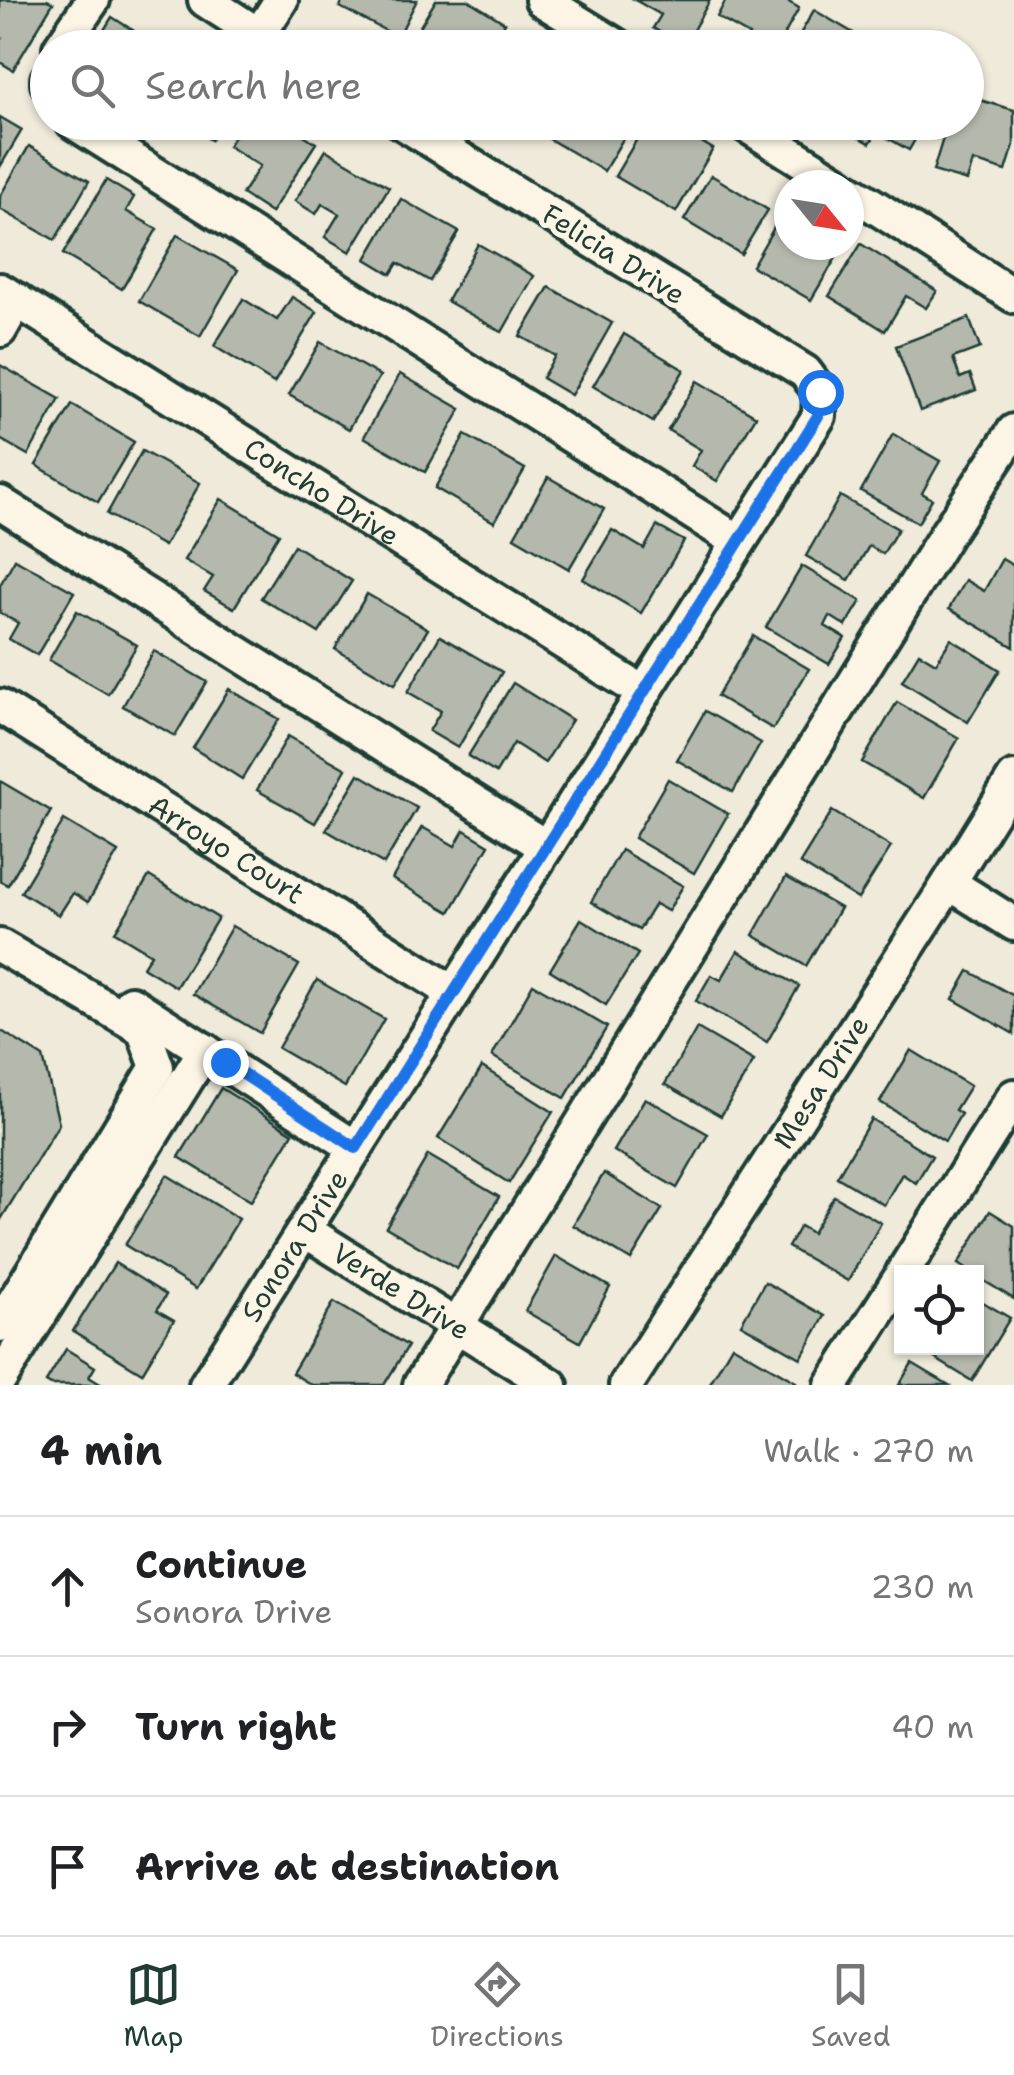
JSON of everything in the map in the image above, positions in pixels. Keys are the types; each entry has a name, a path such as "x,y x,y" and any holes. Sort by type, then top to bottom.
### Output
{"street":[{"path":"72,30 92,0"},
{"path":"204,0 252,30"},
{"path":"272,30 281,0"},
{"path":"542,0 591,30"},
{"path":"102,140 739,542"},
{"name":"Felicia Drive","path":"430,140 805,372 820,392"},
{"path":"770,140 817,170"},
{"path":"864,200 1014,296"},
{"path":"0,330 8,295"},
{"name":"Concho Drive","path":"8,295 644,693"},
{"name":"Sonora Drive","path":"206,1385 818,416 820,392"},
{"path":"420,1385 1014,430"},
{"path":"0,503 546,848"},
{"name":"Arroyo Court","path":"0,706 454,993"},
{"name":"Mesa Drive","path":"626,1385 1014,778"},
{"path":"949,884 1014,924"},
{"path":"0,921 356,1148"},
{"path":"0,946 144,1029 156,1067 0,1325"},
{"path":"0,1379 205,1050"},
{"path":"908,1265 1014,1096"},
{"name":"Verde Drive","path":"304,1230 551,1385"},
{"path":"832,1385 894,1287"}],"building":[{"path":"0,0 53,3 37,30 30,30 30,42 13,70 0,62"},
{"path":"343,0 417,0 402,30 384,30 340,7"},
{"path":"436,0 468,0 505,23 501,30 418,30"},
{"path":"635,0 710,0 693,30 656,30 653,28 661,15"},
{"path":"726,0 785,0 799,8 787,30 740,30 717,17"},
{"path":"814,10 848,30 802,30"},
{"path":"112,17 133,30 104,30"},
{"path":"984,101 1014,110 1014,145 1006,171 973,161 967,181 933,171 942,140 984,140"},
{"path":"0,117 22,130 0,167"},
{"path":"232,140 316,143 271,213 242,194 260,166 228,146"},
{"path":"551,140 622,140 604,171"},
{"path":"636,140 698,140 713,149 676,212 615,176"},
{"path":"891,140 915,140 909,150"},
{"path":"29,146 89,181 55,240 0,209 0,196"},
{"path":"326,150 389,187 350,252 325,237 339,214 322,204 316,214 295,201"},
{"path":"711,175 768,210 741,254 684,220"},
{"path":"106,180 134,197 126,211 157,229 122,289 63,254"},
{"path":"401,199 459,232 430,281 398,263 391,274 366,259"},
{"path":"774,228 774,260 835,260 811,300 752,266"},
{"path":"177,235 238,270 200,336 139,301"},
{"path":"478,244 534,276 502,332 447,301"},
{"path":"864,246 937,291 926,308 906,296 885,331 829,296 851,260 864,260"},
{"path":"549,287 612,323 571,395 542,378 555,356 520,336"},
{"path":"292,297 317,312 274,383 214,346 243,299 277,320"},
{"path":"969,318 980,348 953,358 960,378 970,374 976,390 920,411 896,346"},
{"path":"624,334 684,370 653,422 593,386"},
{"path":"320,342 380,376 349,429 289,395"},
{"path":"0,365 60,399 28,455 0,439"},
{"path":"400,374 461,409 425,472 364,437"},
{"path":"697,381 756,416 717,481 692,466 701,450 668,430"},
{"path":"72,405 134,442 98,502 36,465"},
{"path":"893,434 940,461 922,493 932,499 918,523 861,491"},
{"path":"465,435 525,469 494,522 435,488"},
{"path":"142,451 200,483 164,546 107,514"},
{"path":"548,477 604,509 569,569 514,537"},
{"path":"840,496 898,529 883,554 869,546 849,580 806,556"},
{"path":"221,499 279,534 234,608 204,591 213,577 184,560"},
{"path":"657,526 684,541 641,613 583,579 612,530 644,549"},
{"path":"294,545 352,581 319,633 261,598"},
{"path":"15,559 74,592 37,655 9,639 18,623 0,613 0,585"},
{"path":"1002,559 1014,566 1014,647 949,609 965,580 984,591"},
{"path":"802,566 861,601 846,626 830,616 825,626 845,638 829,664 766,627"},
{"path":"367,594 428,629 395,684 335,649"},
{"path":"77,611 137,645 108,694 49,660"},
{"path":"440,636 502,672 458,748 429,731 441,711 408,692"},
{"path":"753,636 809,669 773,729 717,696"},
{"path":"951,639 1000,670 968,722 902,681 919,653 936,663"},
{"path":"154,651 207,682 175,736 123,706"},
{"path":"513,683 572,720 545,763 514,743 496,773 468,756"},
{"path":"229,689 279,719 242,779 193,748"},
{"path":"897,702 959,738 924,798 862,762"},
{"path":"705,711 761,743 733,792 677,760"},
{"path":"288,736 346,769 315,823 257,790"},
{"path":"359,774 417,808 384,864 326,830"},
{"path":"668,779 728,814 694,873 634,838"},
{"path":"0,781 51,811 8,885 0,881"},
{"path":"832,811 891,847 858,899 800,863"},
{"path":"64,820 118,852 88,902 73,893 59,915 21,892"},
{"path":"422,827 455,846 464,830 489,845 450,912 392,879"},
{"path":"621,850 683,886 668,911 655,904 639,930 591,902"},
{"path":"149,876 218,918 176,987 143,967 151,954 115,932"},
{"path":"786,877 840,908 806,966 753,935"},
{"path":"581,919 638,954 606,1005 550,970"},
{"path":"232,926 299,965 260,1033 193,994"},
{"path":"738,951 799,986 767,1042 696,1001 711,975 721,980"},
{"path":"969,971 1014,996 1014,1034 953,999"},
{"path":"317,980 384,1019 345,1087 278,1048"},
{"path":"533,984 607,1027 565,1098 492,1056"},
{"path":"697,1028 754,1061 721,1116 665,1084"},
{"path":"0,1030 43,1057 59,1124 0,1221"},
{"path":"911,1050 970,1086 955,1110 961,1114 945,1141 880,1102"},
{"path":"482,1067 553,1112 509,1183 438,1138"},
{"path":"221,1088 293,1133 251,1201 179,1157"},
{"path":"645,1098 708,1134 677,1188 614,1151"},
{"path":"871,1119 932,1156 916,1183 902,1174 884,1205 837,1177"},
{"path":"428,1155 499,1197 457,1269 386,1227"},
{"path":"604,1173 662,1209 631,1260 573,1225"},
{"path":"167,1175 239,1219 196,1289 125,1245"},
{"path":"834,1196 881,1223 848,1281 788,1247 800,1226 812,1233"},
{"path":"990,1211 1014,1226 1014,1299 984,1281 984,1265 958,1264"},
{"path":"556,1256 610,1287 580,1342 525,1311"},
{"path":"115,1263 166,1295 157,1310 174,1320 142,1373 73,1331"},
{"path":"765,1282 825,1316 801,1358 741,1324"},
{"path":"334,1302 408,1346 384,1385 312,1385 292,1373"},
{"path":"984,1303 1010,1318 972,1381 929,1355 984,1355"},
{"path":"732,1345 796,1382 795,1385 709,1385"},
{"path":"66,1349 95,1367 89,1377 102,1385 46,1382"},
{"path":"912,1363 949,1385 899,1385"}],"route":[{"path":"225,1062 356,1148 818,416 820,392"}]}
